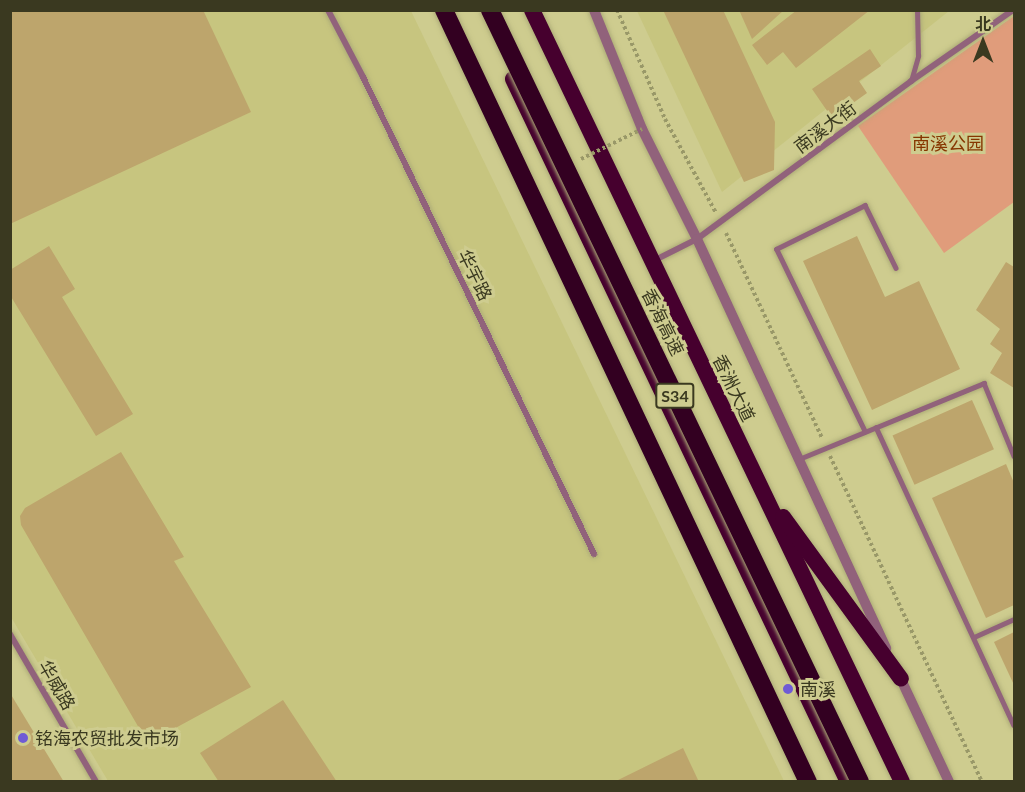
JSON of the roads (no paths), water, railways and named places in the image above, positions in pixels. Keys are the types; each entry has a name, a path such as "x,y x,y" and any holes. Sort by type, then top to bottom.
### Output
{"highway":[{"name":"S34","path":"444,10 808,782"},
{"path":"481,10 848,782"},
{"name":"香海高速","path":"490,10 860,782"},
{"name":"香洲大道","path":"532,10 902,782"},
{"path":"758,482 900,679"}],"street":[{"name":"华宇路","path":"328,10 363,77 594,554"},
{"path":"594,10 642,129 697,239 797,460 949,782"},
{"name":"南溪大街","path":"652,261 697,239 911,81 1013,10"},
{"name":"华威路","path":"10,634 96,782"}],"lane":[{"path":"911,81 918,56 917,10"},
{"path":"865,432 776,249 865,205 896,268"},
{"path":"797,460 984,383 1014,456"},
{"path":"876,427 1014,725"},
{"path":"974,637 1014,620"}],"place":[{"name":"南溪","path":"788,689"},
{"name":"铭海农贸批发市场","path":"23,738"}],"park label":[{"name":"南溪公园","path":"948,143"}]}
